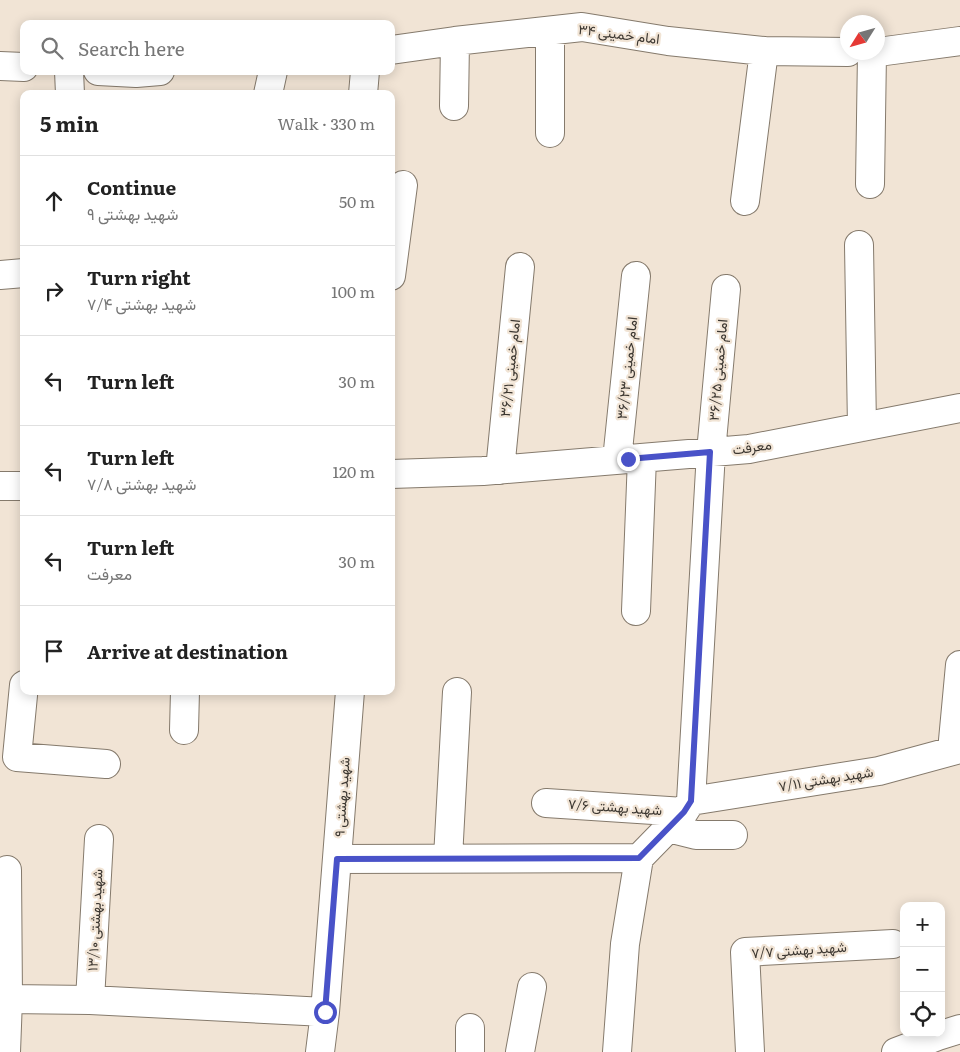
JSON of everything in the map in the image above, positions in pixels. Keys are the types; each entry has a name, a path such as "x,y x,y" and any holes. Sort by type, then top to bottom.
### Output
{"street":[{"name":"امام خمینی ۳۴","path":"395,49 582,27 668,41 764,51 840,52"},
{"path":"550,31 550,133"},
{"path":"454,106 455,41"},
{"path":"885,51 960,41"},
{"path":"745,201 764,51"},
{"path":"870,184 873,60"},
{"path":"0,66 20,68"},
{"path":"70,75 70,90"},
{"path":"121,75 144,79"},
{"path":"269,90 272,75"},
{"path":"363,90 365,75"},
{"path":"395,246 403,185"},
{"path":"859,245 862,427"},
{"name":"امام خمینی ۳۶/۲۱","path":"500,470 520,267"},
{"path":"0,275 20,273"},
{"name":"امام خمینی ۳۶/۲۳","path":"636,276 630,459 636,611"},
{"name":"امام خمینی ۳۶/۲۵","path":"681,814 710,452 726,289"},
{"name":"معرفت","path":"395,474 500,470 749,449 960,408"},
{"path":"0,486 20,486"},
{"path":"956,750 960,665"},
{"path":"448,858 457,692"},
{"path":"23,695 17,757 106,764"},
{"path":"184,730 185,695"},
{"name":"شهید بهشتی ۹","path":"320,1052 325,1012 350,695"},
{"name":"شهید بهشتی ۷/۱۱","path":"681,814 879,771 956,750"},
{"name":"شهید بهشتی ۷/۶","path":"546,803 681,814"},
{"path":"617,1052 625,944 639,858 681,814 696,835 733,835"},
{"name":"شهید بهشتی ۱۳/۱۰","path":"90,1000 99,839"},
{"path":"337,859 639,858"},
{"path":"6,1052 8,999 7,870"},
{"name":"شهید بهشتی ۷/۷","path":"750,1052 745,952 892,944"},
{"path":"520,1052 532,987"},
{"path":"8,999 90,1000 325,1012"},
{"path":"896,1052 960,1030"}],"route":[{"path":"325,1012 337,859 639,858 684,812 691,801 710,452 628,459"}]}
